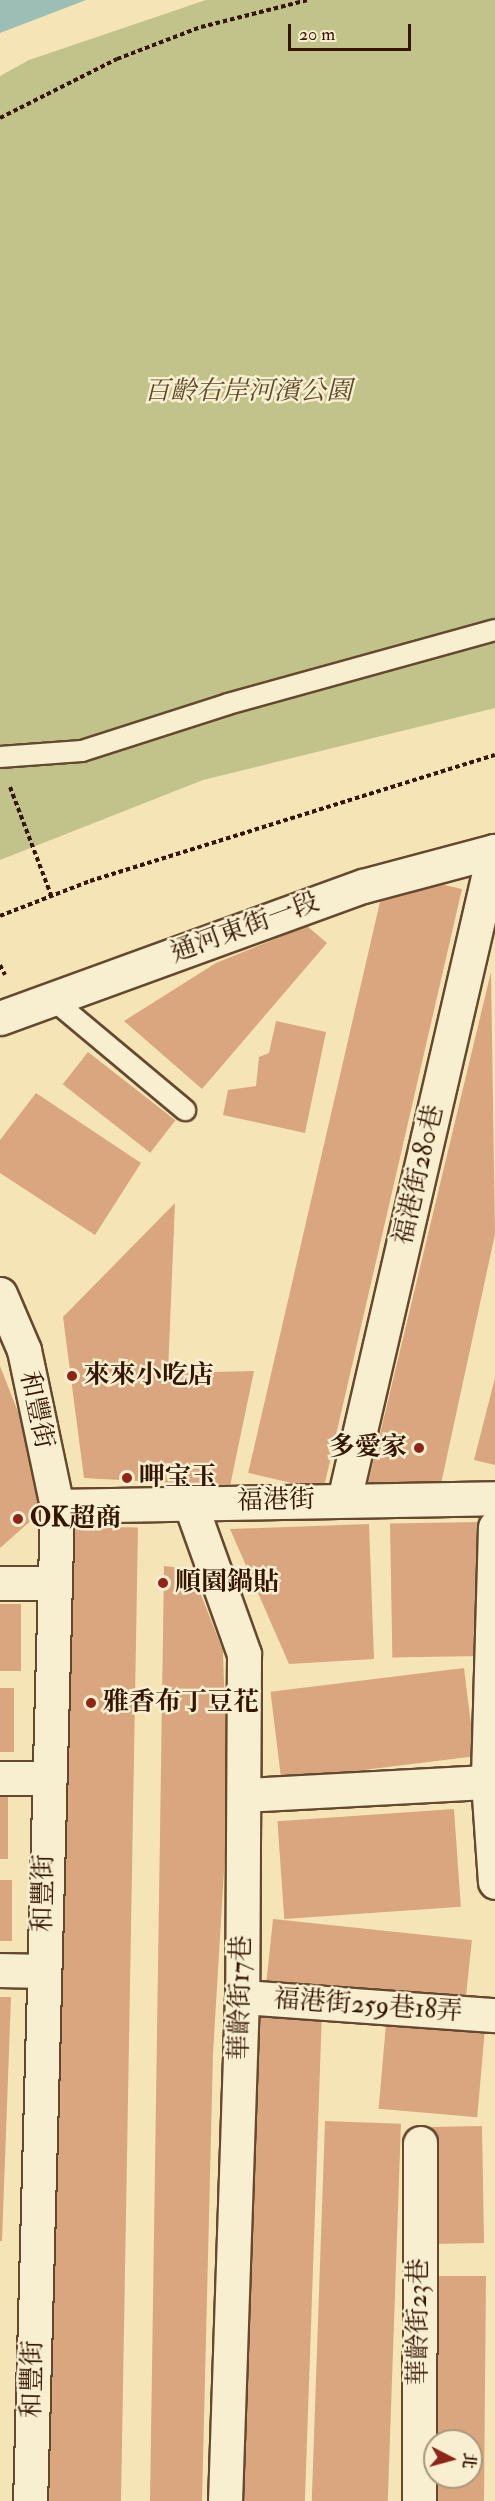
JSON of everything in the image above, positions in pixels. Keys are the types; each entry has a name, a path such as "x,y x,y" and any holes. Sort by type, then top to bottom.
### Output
{"street":[{"name":"通河東街一段","path":"0,1018 363,886 495,851"},
{"name":"福港街280巷","path":"344,1500 495,851"},
{"name":"和豐街","path":"0,1294 24,1350 57,1506 47,1778 30,2501"},
{"name":"福港街","path":"57,1506 495,1498"},
{"name":"華齡街17巷","path":"190,1503 244,1654 245,1795 242,1996 225,2501"},
{"path":"495,1527 488,1782 495,1882"},
{"path":"0,1582 54,1583"},
{"path":"0,1778 47,1778"},
{"path":"245,1795 488,1782"},
{"path":"0,1970 43,1971"},
{"name":"福港街259巷18弄","path":"242,1996 495,2015"},
{"name":"華齡街23巷","path":"419,2501 420,2143"}],"lane":[{"path":"0,758 82,751 228,704 495,630"},
{"path":"51,998 185,1110"}],"path":[{"path":"0,117 169,39 308,0"},
{"path":"0,916 51,895 495,755"},
{"path":"9,783 51,895"}],"green space":[{"name":"百齡右岸河濱公園","path":"206,0 495,0 495,708 203,780 0,860 0,76 29,60"}],"water":[{"path":"0,0 86,0 0,33"}],"building":[{"path":"387,872 462,889 323,1490 248,1473"},
{"path":"307,926 327,943 202,1089 124,1021 216,963"},
{"path":"491,972 495,1234 441,1484 367,1488"},
{"path":"276,1021 326,1032 305,1133 223,1115 228,1090 256,1086 259,1057 269,1053"},
{"path":"88,1052 175,1120 150,1153 63,1084"},
{"path":"36,1093 141,1163 95,1235 0,1173 0,1140"},
{"path":"175,1203 168,1373 254,1371 230,1486 84,1478 63,1317"},
{"path":"0,1366 53,1501 0,1548"},
{"path":"495,1378 495,1465 474,1460"},
{"path":"477,1522 479,1656 392,1657 390,1524"},
{"path":"369,1524 374,1659 289,1664 230,1529"},
{"path":"59,1526 138,1527 121,2501 42,2501"},
{"path":"164,1566 191,1569 223,1651 228,1804 213,2054 202,2501 150,2501"},
{"path":"0,1604 21,1604 21,1671 0,1671"},
{"path":"464,1668 475,1756 281,1780 270,1692"},
{"path":"0,1688 14,1688 14,1752 0,1752"},
{"path":"0,1793 8,1793 8,1859 0,1859"},
{"path":"454,1809 461,1907 284,1919 277,1821"},
{"path":"0,1880 12,1880 12,1941 0,1941"},
{"path":"273,1919 472,1940 465,2004 266,1983"},
{"path":"0,1997 11,1997 2,2241 0,2241"},
{"path":"253,2010 322,2012 305,2501 236,2501"},
{"path":"386,2024 485,2033 477,2117 379,2109"},
{"path":"325,2121 401,2124 388,2501 312,2501"},
{"path":"482,2126 484,2243 431,2244 429,2127"},
{"path":"434,2276 486,2276 484,2501 433,2501 434,2489 483,2489 483,2429 433,2429"}],"place":[{"name":"來來小吃店","path":"72,1376"},
{"name":"多愛家","path":"419,1448"},
{"name":"呷宝玉","path":"127,1478"},
{"name":"OK超商","path":"18,1519"},
{"name":"順園鍋貼","path":"163,1583"},
{"name":"雅香布丁豆花","path":"91,1703"}]}
